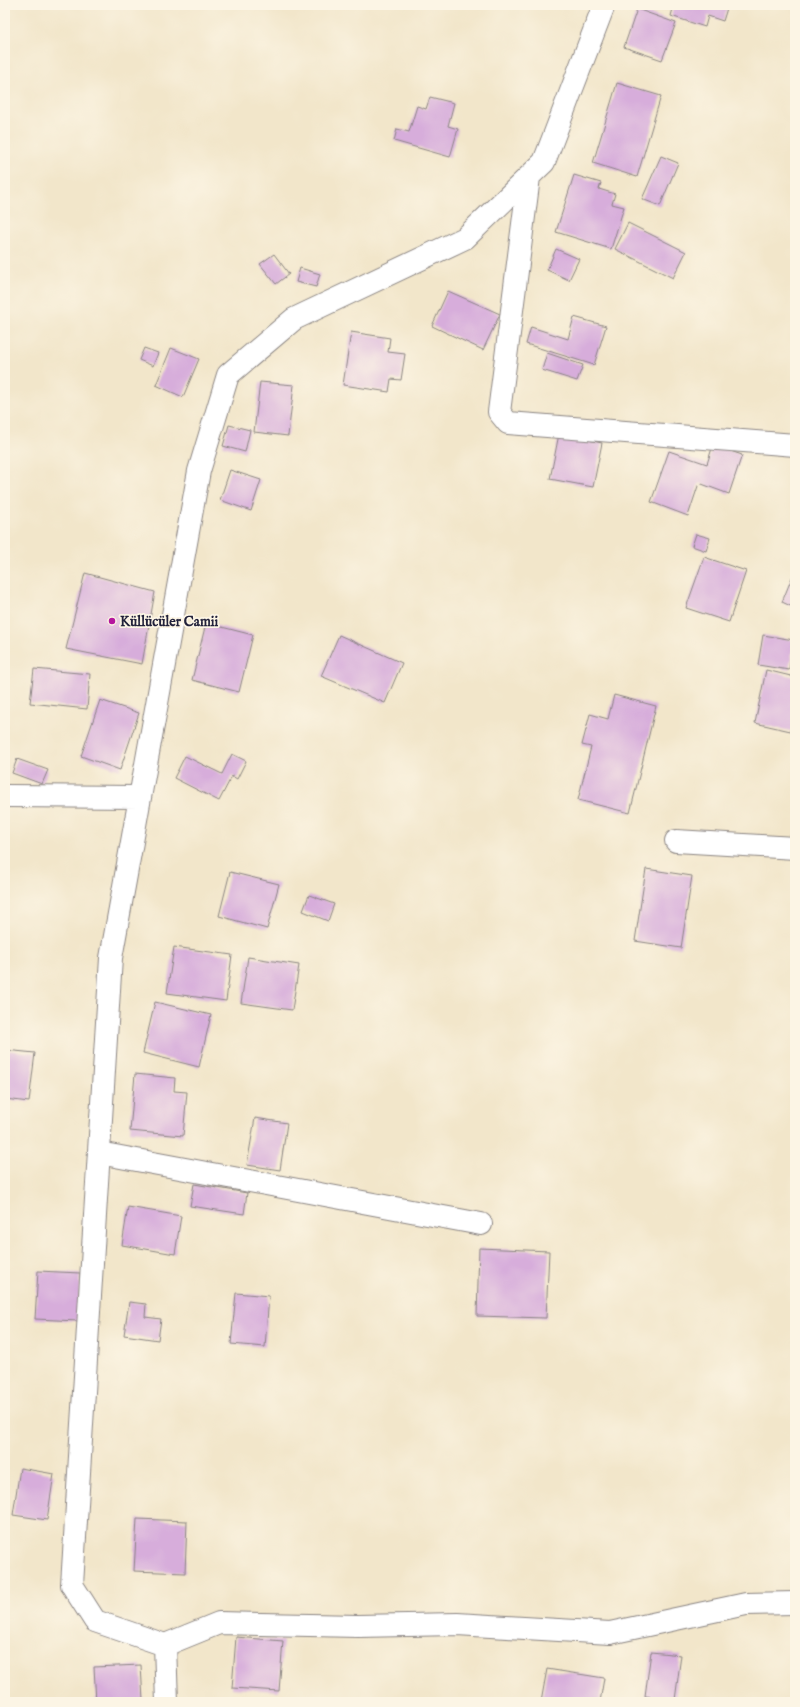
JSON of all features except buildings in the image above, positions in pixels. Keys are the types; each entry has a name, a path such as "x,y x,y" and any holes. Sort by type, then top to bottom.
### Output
{"street":[{"path":"604,5 544,162 465,238 294,320 228,375 199,471 111,958 72,1585 95,1621 165,1645 219,1623 358,1626 457,1624 610,1633 746,1604 795,1603"},
{"path":"529,176 499,412 508,423 795,445"},
{"path":"5,796 140,797"},
{"path":"676,841 795,848"},
{"path":"99,1153 481,1224"},
{"path":"165,1645 167,1702"}],"place":[{"name":"Küllücüler Camii","path":"112,621"}]}
